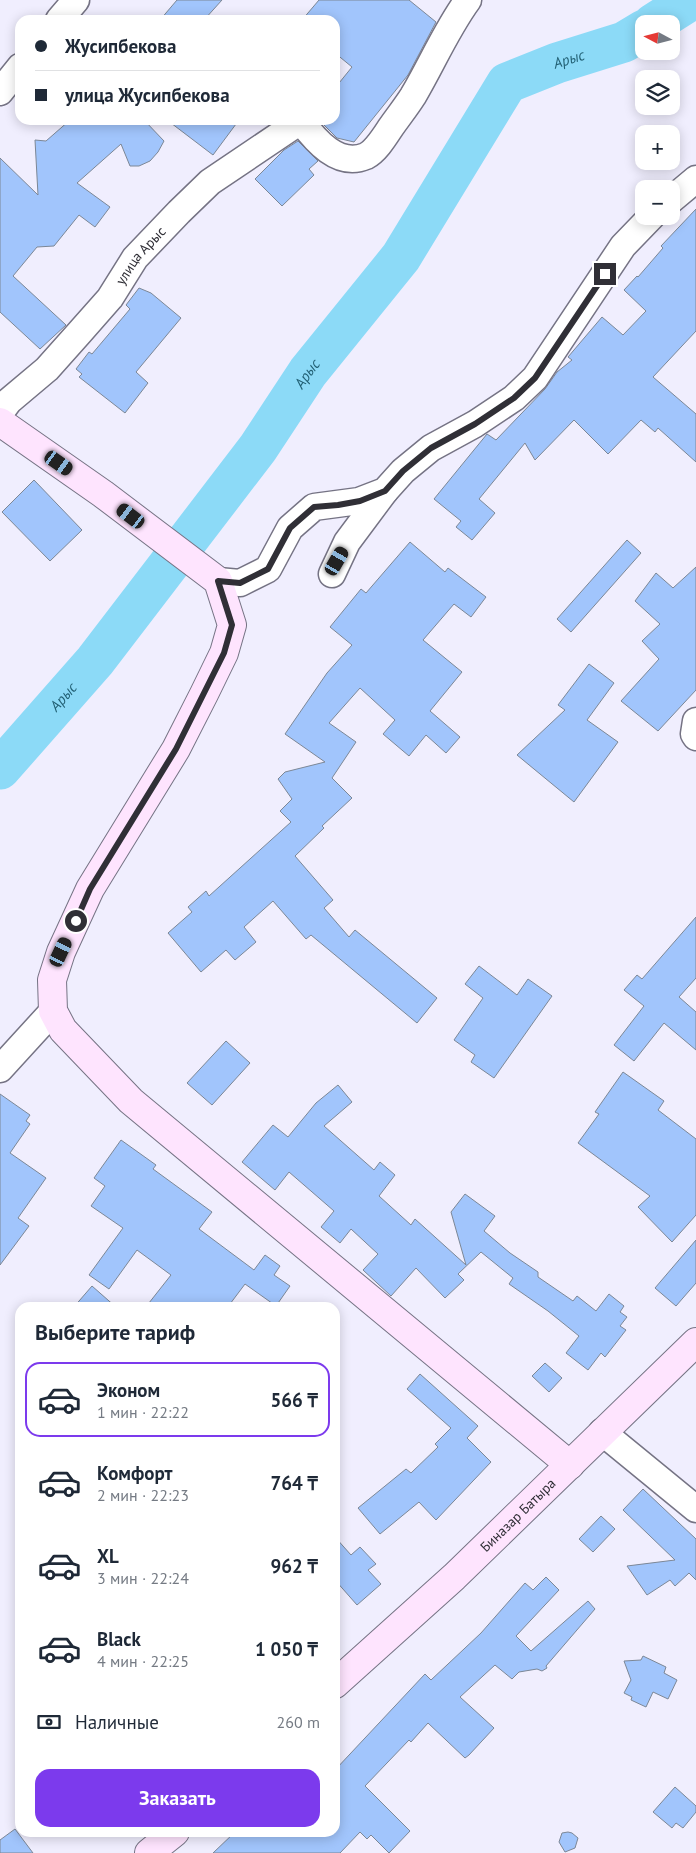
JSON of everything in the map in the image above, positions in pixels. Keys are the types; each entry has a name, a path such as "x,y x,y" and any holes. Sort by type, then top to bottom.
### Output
{"street":[{"path":"63,15 76,0"},
{"path":"305,125 312,136 338,157 366,156 381,141 412,97 443,40 468,0"},
{"path":"0,92 15,73"},
{"name":"улица Арыс","path":"0,413 9,402 47,369 74,339 110,298 135,258 178,212 210,182 295,125"},
{"path":"680,192 696,179"},
{"path":"332,574 347,542 385,491 403,471 431,448 475,424 514,398 535,378 623,246 643,225"},
{"path":"0,422 102,494 218,581 240,583 268,569 290,528 314,507 360,501 385,491"},
{"path":"218,581 232,625 224,653 176,749 90,889 61,952 52,980 53,1012 63,1030 131,1101 570,1465"},
{"path":"696,721 694,734 696,737"},
{"path":"0,1070 53,1012"},
{"name":"Биназар Батыра","path":"340,1680 454,1577 696,1342"},
{"path":"602,1432 696,1509"},
{"path":"149,1853 168,1837"}],"building":[{"path":"177,0 222,0 208,15 164,15"},
{"path":"319,0 409,0 436,22 408,75 354,142 337,138 324,125 340,125 340,82 352,67 340,57 340,15 306,15"},
{"path":"64,125 149,125 164,141 150,161 139,166 130,166 121,144 77,183 110,207 95,227 79,215 54,246 37,247 13,276 66,325 40,349 0,312 0,158 38,195 35,140 46,141"},
{"path":"174,125 235,125 213,155"},
{"path":"298,141 318,161 309,169 314,175 282,206 255,179 284,150"},
{"path":"696,209 696,331 653,377 696,414 696,462 658,428 655,432 641,420 608,454 574,420 535,460 525,443 479,499 495,513 472,540 456,527 461,521 434,499 487,434 496,440 545,389 557,372 572,360 568,357 602,317 623,335 646,311 624,290 638,277 663,248 661,246"},
{"path":"139,288 151,293 181,318 136,372 148,383 125,413 79,377 82,374 76,369 89,352 92,354 130,309 126,305"},
{"path":"34,480 82,530 50,561 2,512"},
{"path":"627,540 641,553 571,632 557,619"},
{"path":"410,542 445,572 448,568 486,597 471,617 454,604 423,640 462,672 430,711 460,737 446,753 426,735 409,756 383,734 395,720 360,688 329,723 356,742 332,778 352,798 322,826 324,828 295,856 333,900 324,908 349,937 355,930 437,998 417,1023 311,935 306,939 273,901 244,927 256,942 235,960 226,950 201,972 168,933 192,912 188,907 206,891 209,896 291,822 280,811 292,799 278,779 285,772 325,762 285,734 327,673 352,645 330,627 361,589 366,593"},
{"path":"696,567 696,690 658,731 621,701 659,659 642,641 660,624 635,601 656,573 673,588"},
{"path":"589,664 614,683 587,720 618,742 574,802 517,755 565,710 558,705"},
{"path":"696,917 696,978 679,997 696,1012 696,1050 664,1023 634,1061 614,1045 644,1006 624,990 637,975 642,979"},
{"path":"479,966 517,995 528,979 552,996 494,1078 471,1062 475,1055 454,1040 483,998 465,984"},
{"path":"226,1041 250,1063 212,1105 187,1083"},
{"path":"623,1072 664,1101 658,1110 696,1139 696,1215 672,1242 638,1207 650,1196 578,1143 599,1114 595,1112"},
{"path":"338,1085 352,1102 324,1126 374,1170 380,1162 395,1175 379,1196 411,1225 415,1219 466,1265 451,1212 465,1194 495,1216 484,1231 510,1253 538,1272 538,1277 573,1301 577,1296 596,1311 609,1294 624,1306 620,1312 627,1317 620,1326 626,1330 605,1357 601,1353 588,1370 566,1353 579,1336 548,1311 509,1284 513,1278 481,1252 458,1274 464,1280 445,1298 416,1268 391,1296 363,1270 378,1254 351,1229 340,1243 321,1227 334,1211 289,1172 275,1190 242,1162 273,1125 288,1137 316,1103"},
{"path":"0,1094 30,1115 26,1121 30,1124 10,1153 46,1178 18,1218 29,1226 0,1265"},
{"path":"121,1140 156,1165 153,1169 212,1212 199,1229 254,1270 265,1255 280,1266 274,1275 290,1286 279,1302 270,1302 245,1284 232,1302 150,1302 171,1275 137,1250 109,1289 89,1275 123,1228 91,1206 105,1186 94,1178"},
{"path":"696,1240 696,1283 676,1306 655,1288"},
{"path":"92,1286 110,1302 78,1302"},
{"path":"545,1363 562,1378 549,1392 532,1376"},
{"path":"420,1374 478,1426 467,1438 491,1462 436,1520 419,1502 380,1534 358,1508 406,1469 411,1473 438,1447 435,1444 451,1428 407,1389"},
{"path":"643,1489 696,1539 696,1580 689,1573 675,1586 670,1580 647,1595 627,1566 675,1560 623,1510"},
{"path":"601,1516 615,1529 593,1552 579,1539"},
{"path":"340,1543 351,1555 360,1547 376,1564 368,1570 381,1584 357,1605 340,1586"},
{"path":"546,1577 559,1590 516,1636 531,1651 588,1601 595,1609 546,1666 547,1668 542,1671 537,1669 519,1672 512,1679 495,1665 460,1697 494,1728 469,1755 465,1758 428,1723 365,1786 410,1831 389,1853 371,1835 367,1839 360,1832 340,1853 213,1853 230,1837 340,1837 340,1765 425,1674 431,1680 481,1633 525,1583 533,1590"},
{"path":"643,1656 666,1667 664,1673 677,1680 668,1699 653,1692 646,1707 631,1700 632,1697 624,1693 631,1680 624,1661 641,1660"},
{"path":"675,1787 696,1806 696,1812 683,1828 676,1823 672,1828 653,1812"},
{"path":"15,1829 15,1837 21,1837 33,1853 0,1853 0,1840"},
{"path":"568,1832 578,1838 575,1848 565,1852 559,1842 562,1833"}],"waterway":[{"name":"Арыс","path":"667,15 691,0"},
{"name":"Арыс","path":"0,769 95,661 258,448 308,372 401,257 507,83 557,63 624,42 635,35"}],"route":[{"path":"76,921 90,889 176,749 224,653 232,625 218,581 240,583 268,569 290,528 314,507 360,501 385,491 403,471 431,448 475,424 514,398 535,378 605,274"}]}
